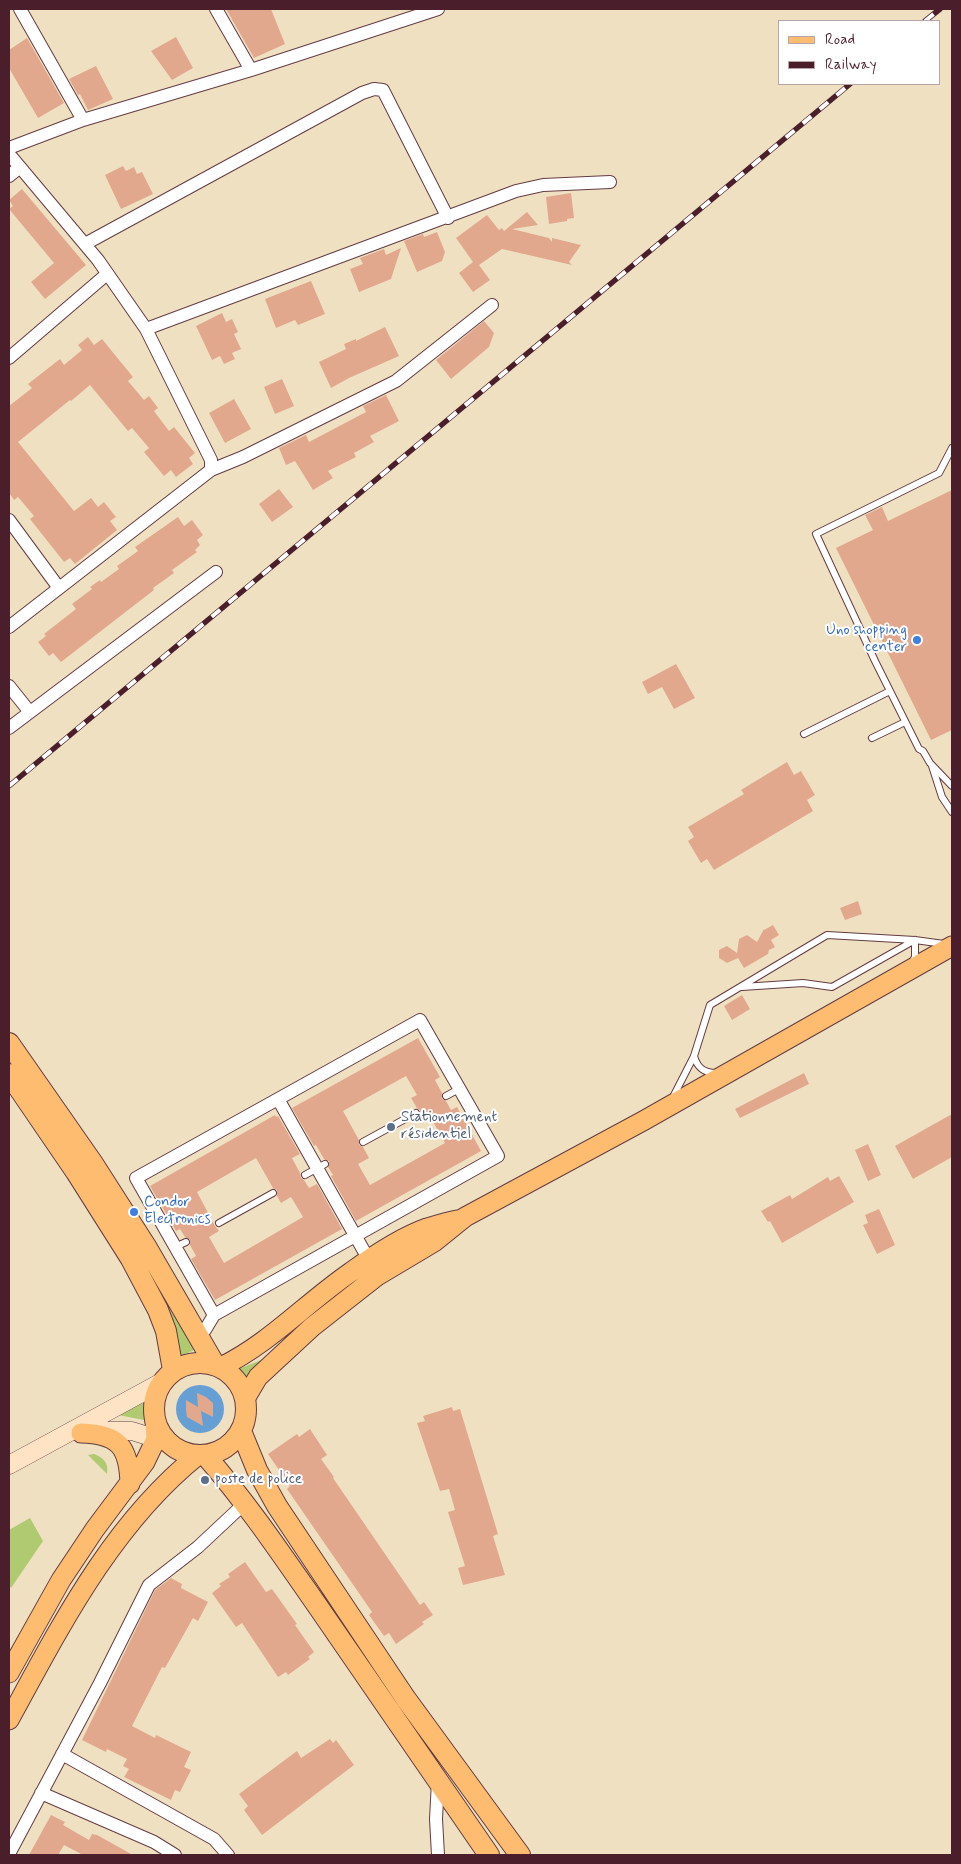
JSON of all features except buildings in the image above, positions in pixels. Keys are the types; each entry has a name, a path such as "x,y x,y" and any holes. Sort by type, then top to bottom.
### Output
{"highway":[{"path":"9,1043 102,1178 147,1248 207,1322 218,1366"},
{"path":"9,1074 76,1172 132,1259 158,1310 166,1331 167,1377"},
{"path":"193,1362 218,1366 232,1375 240,1386 245,1399 246,1410 241,1431 226,1447 202,1455 187,1454 159,1434 154,1402 167,1377 183,1365 193,1362"},
{"path":"241,1431 257,1470 277,1506 406,1699 520,1855"},
{"path":"202,1455 245,1503 489,1855"}],"main road":[{"path":"245,1399 258,1378 312,1327 378,1276 434,1242 465,1217 667,1108 952,945"},
{"path":"218,1366 254,1349 333,1285 369,1260 427,1228 465,1217"},
{"path":"9,1465 167,1377"},
{"path":"9,1673 60,1580 145,1462 159,1434 100,1430 81,1433 48,1444"},
{"path":"81,1433 98,1434 118,1443 128,1459 130,1484"},
{"path":"9,1720 75,1600 99,1565 156,1495 180,1469 202,1455"}],"street":[{"path":"20,9 83,120"},
{"path":"216,9 251,70"},
{"path":"9,148 83,120 251,70 438,9"},
{"path":"85,244 362,93 374,89 384,90 448,218"},
{"path":"9,154 98,260 146,329 211,460 211,470"},
{"path":"9,176 20,167"},
{"path":"146,329 448,218 516,191 543,186 610,182"},
{"path":"9,358 107,274"},
{"path":"9,627 211,470 243,457 396,381 492,305"},
{"path":"9,520 59,588"},
{"path":"9,728 29,711 216,572"},
{"path":"9,686 29,711"},
{"path":"420,1020 498,1156 207,1322 180,1244 136,1178 420,1020"},
{"path":"278,1099 321,1166 355,1236 369,1260"},
{"path":"9,1854 149,1585 198,1546 245,1503"},
{"path":"62,1754 214,1839 228,1855"},
{"path":"438,1781 436,1819 438,1855"},
{"path":"41,1793 154,1842 175,1855"}],"lane":[{"path":"952,448 939,473 816,534 905,722 919,749 923,751 930,763 942,797 952,812"},
{"path":"804,734 890,691"},
{"path":"872,738 905,722"},
{"path":"930,763 952,785"},
{"path":"942,797 952,803"},
{"path":"667,1108 694,1056 710,1005 827,935 915,940 952,945"},
{"path":"903,974 915,957 915,940"},
{"path":"739,988 803,984 832,987 915,940"},
{"path":"694,1056 697,1065 703,1071 712,1074 730,1071"},
{"path":"446,1096 459,1089"},
{"path":"363,1142 416,1113"},
{"path":"305,1175 321,1166"},
{"path":"219,1223 272,1193"}],"green space":[{"path":"164,1301 197,1349 178,1357"},
{"path":"264,1359 246,1383 236,1370"},
{"path":"139,1403 147,1404 144,1420 118,1415"},
{"path":"94,1454 105,1461 107,1474 88,1455"},
{"path":"30,1518 43,1541 11,1588 9,1585 9,1530"}],"water":[{"path":"200,1385 209,1387 217,1392 222,1400 224,1409 222,1418 217,1426 209,1431 200,1433 191,1431 183,1426 178,1418 176,1409 178,1400 183,1392 191,1387"}],"railway":[{"path":"926,20 940,9"},
{"path":"9,786 849,85"}],"place":[{"name":"Uno shopping center","path":"917,640"},
{"name":"Stationnement résidentiel","path":"391,1127"},
{"name":"Condor Electronics","path":"134,1212"},
{"name":"poste de police","path":"205,1480"}]}
